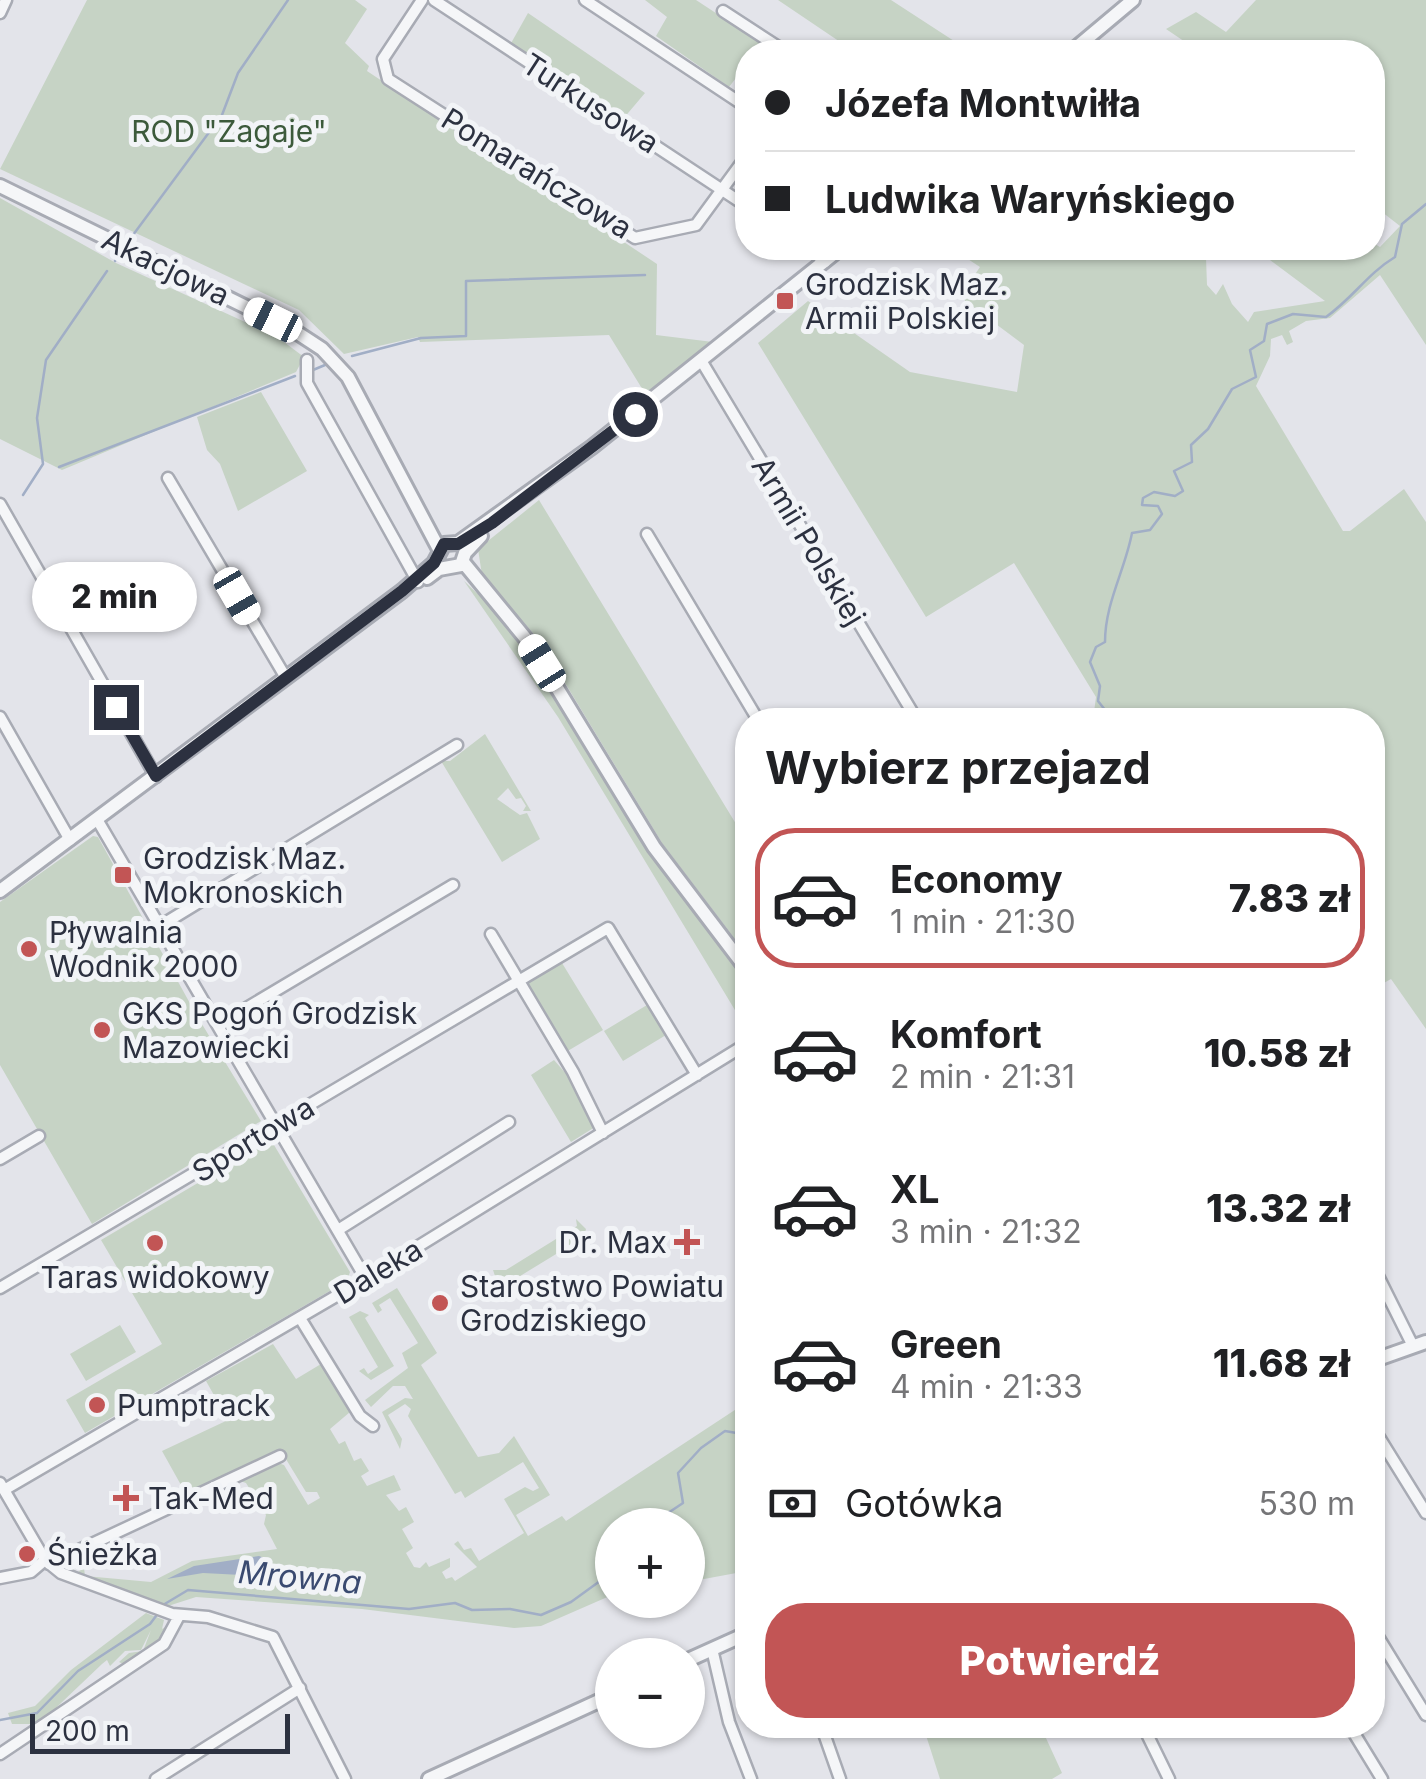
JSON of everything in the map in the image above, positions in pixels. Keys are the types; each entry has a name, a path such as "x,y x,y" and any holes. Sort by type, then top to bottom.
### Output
{"street":[{"path":"0,12 6,0"},
{"name":"Pomarańczowa","path":"422,0 384,58 388,79 623,233 634,238 653,237 696,225 735,173"},
{"name":"Turkusowa","path":"434,0 735,198"},
{"path":"585,0 735,99"},
{"path":"1085,40 1133,0"},
{"path":"722,11 767,40"},
{"name":"Akacjowa","path":"0,186 293,330 322,349 348,378 418,509 451,556 493,599 537,654 654,846 735,954"},
{"path":"0,890 451,556 702,362 826,260"},
{"path":"306,360 307,383 417,581"},
{"name":"Armii Polskiej","path":"702,362 910,708"},
{"path":"168,478 286,678"},
{"path":"3,508 156,776"},
{"path":"647,534 751,708"},
{"path":"0,717 70,840"},
{"path":"160,926 456,746"},
{"path":"98,821 366,1279"},
{"path":"218,1025 453,885"},
{"name":"Sportowa","path":"0,1288 608,928 697,1075"},
{"path":"491,934 604,1132"},
{"name":"Daleka","path":"2,1486 366,1279 735,1051"},
{"path":"338,1230 509,1122"},
{"path":"0,1158 40,1136"},
{"path":"1385,1286 1420,1344 1385,1356"},
{"path":"300,1318 360,1416 372,1426"},
{"path":"1385,1447 1426,1514"},
{"path":"0,1578 31,1572 280,1456"},
{"path":"2,1486 47,1562 71,1578 179,1616 208,1617 268,1633 276,1640 345,1779"},
{"path":"0,1754 158,1648 172,1633 179,1616"},
{"path":"705,1653 735,1639"},
{"path":"1385,1648 1426,1714"},
{"path":"712,1650 735,1738"},
{"path":"156,1779 300,1688"},
{"path":"428,1779 595,1703"},
{"path":"735,1738 751,1779"},
{"path":"826,1738 840,1779"},
{"path":"1149,1738 1170,1779"},
{"path":"1358,1738 1382,1779"}],"green space":[{"name":"ROD \"Zagaje\"","path":"87,0 355,0 367,9 345,43 369,66 367,71 657,264 656,335 713,342 646,395 609,335 420,342 418,337 344,354 299,310 0,169"},
{"path":"645,0 696,0 757,40 735,40 735,79 729,87 656,36 667,17"},
{"path":"778,0 891,0 953,40 837,40"},
{"path":"1256,0 1426,0 1426,345 1380,275 1330,318 1306,321 1289,331 1293,342 1287,345 1282,335 1271,339 1270,356 1256,386 1343,531 1350,531 1404,489 1426,522 1426,1029 1391,979 1385,982 1385,708 1095,708 1096,697 1014,563 926,617 758,343 808,301 910,372 1017,392 1024,345 965,301 963,292 980,267 969,260 1206,260 1207,285 1216,295 1223,284 1232,304 1248,322 1254,312 1325,301 1270,260 1385,260 1385,242 1400,226 1385,214 1385,40 1182,40 1166,29 1196,12 1226,32"},
{"path":"528,13 645,93 623,119 510,45"},
{"path":"0,198 116,263 276,336 304,357 296,372 62,470 0,439"},
{"path":"261,392 307,471 238,511 220,464 207,450 197,417"},
{"path":"539,500 735,822 735,939 662,843 539,640 482,575 478,549"},
{"path":"464,581 512,626 735,960 735,1010 558,717"},
{"path":"485,734 531,811 523,811 526,806 521,798 516,799 508,788 497,799 520,815 527,813 540,839 502,862 441,761 450,761"},
{"name":"GKS Pogoń Grodzisk Mazowiecki","path":"93,836 98,837 197,1016 261,1121 92,1224 0,1065 0,902"},
{"path":"590,944 562,963 603,1030 566,1052 527,988 529,980"},
{"path":"647,1005 666,1035 623,1061 604,1031"},
{"path":"554,1060 575,1084 595,1127 571,1142 531,1075"},
{"path":"271,1140 350,1272 347,1281 85,1433 66,1400 162,1344 101,1240"},
{"path":"576,1219 586,1229 584,1237 507,1284 498,1285 493,1270 506,1270 577,1226"},
{"path":"397,1288 437,1353 421,1365 478,1457 499,1453 514,1436 550,1495 516,1515 528,1536 562,1516 566,1521 735,1410 735,1573 705,1579 705,1508 595,1508 595,1602 541,1626 514,1628 362,1609 196,1597 168,1606 63,1569 65,1564 78,1572 84,1568 85,1576 151,1582 192,1561 277,1549 264,1524 266,1515 246,1483 237,1480 275,1462 284,1465 308,1505 320,1498 317,1492 306,1492 281,1451 186,1494 162,1451 228,1420 206,1381 273,1344 296,1379 321,1364 350,1412 330,1429 339,1444 345,1441 354,1461 361,1458 369,1471 361,1476 367,1486 394,1475 401,1490 386,1495 399,1511 406,1507 414,1522 402,1529 413,1548 406,1553 414,1567 420,1568 426,1562 429,1567 450,1558 450,1567 442,1572 446,1579 452,1577 455,1581 477,1567 454,1544 458,1541 464,1550 471,1548 479,1561 524,1533 504,1499 525,1487 533,1491 539,1488 523,1462 465,1498 461,1491 455,1494 408,1416 411,1409 405,1404 388,1415 402,1439 400,1449 382,1412 405,1398 413,1399 405,1386 393,1386 371,1407 365,1400 408,1368 402,1353 418,1343 390,1298 379,1305 382,1310 378,1313 372,1303"},
{"path":"360,1311 369,1315 365,1318 394,1366 371,1380 359,1371 364,1368 368,1374 378,1367 349,1317"},
{"path":"120,1325 136,1352 86,1381 70,1354"},
{"path":"146,1613 164,1620 162,1629 169,1625 160,1644 127,1666 119,1662 129,1653 143,1651 151,1630 141,1650 125,1651 110,1666 107,1660 39,1724 12,1724 8,1713 35,1706 71,1670"},
{"path":"927,1738 1046,1738 1062,1773 1052,1779 940,1779"}],"water":[{"path":"259,1556 272,1561 263,1576 203,1573 167,1579 194,1566"}],"waterway":[{"path":"222,115 238,73 288,0"},
{"path":"133,235 213,127"},
{"name":"Mrowna","path":"1104,708 1098,701 1100,686 1090,662 1096,647 1105,642 1108,614 1132,533 1150,530 1162,514 1158,506 1142,505 1143,498 1154,492 1175,496 1183,491 1174,471 1192,462 1191,445 1208,429 1232,389 1256,377 1250,350 1264,341 1267,324 1293,314 1326,317 1395,257 1402,224 1426,204"},
{"path":"115,261 118,256"},
{"path":"23,495 43,464 37,418 46,360 107,271"},
{"path":"352,356 421,338 466,336 466,281 645,275"},
{"path":"313,370 325,365"},
{"path":"59,467 295,376"},
{"name":"Mrowna","path":"676,1508 683,1503 678,1473 701,1448 725,1431 735,1433"},
{"name":"Mrowna","path":"163,1605 188,1590 409,1609 455,1603 472,1610 510,1609 541,1615 571,1602 595,1585"},
{"name":"Mrowna","path":"0,1720 37,1713 78,1671 150,1624 159,1612"}],"place":[{"name":"Grodzisk Maz. Armii Polskiej","path":"785,301"},
{"name":"Grodzisk Maz. Mokronoskich","path":"123,875"},
{"name":"Pływalnia Wodnik 2000","path":"29,949"},
{"name":"GKS Pogoń Grodzisk Mazowiecki","path":"102,1030"},
{"name":"Dr. Max","path":"687,1242"},
{"name":"Taras widokowy","path":"155,1243"},
{"name":"Starostwo Powiatu Grodziskiego","path":"440,1303"},
{"name":"Pumptrack","path":"97,1405"},
{"name":"Tak-Med","path":"126,1498"},
{"name":"Śnieżka","path":"27,1554"}],"route":[{"path":"116,707 156,776 402,591 434,563 444,544 458,544 492,523 635,414"}]}
